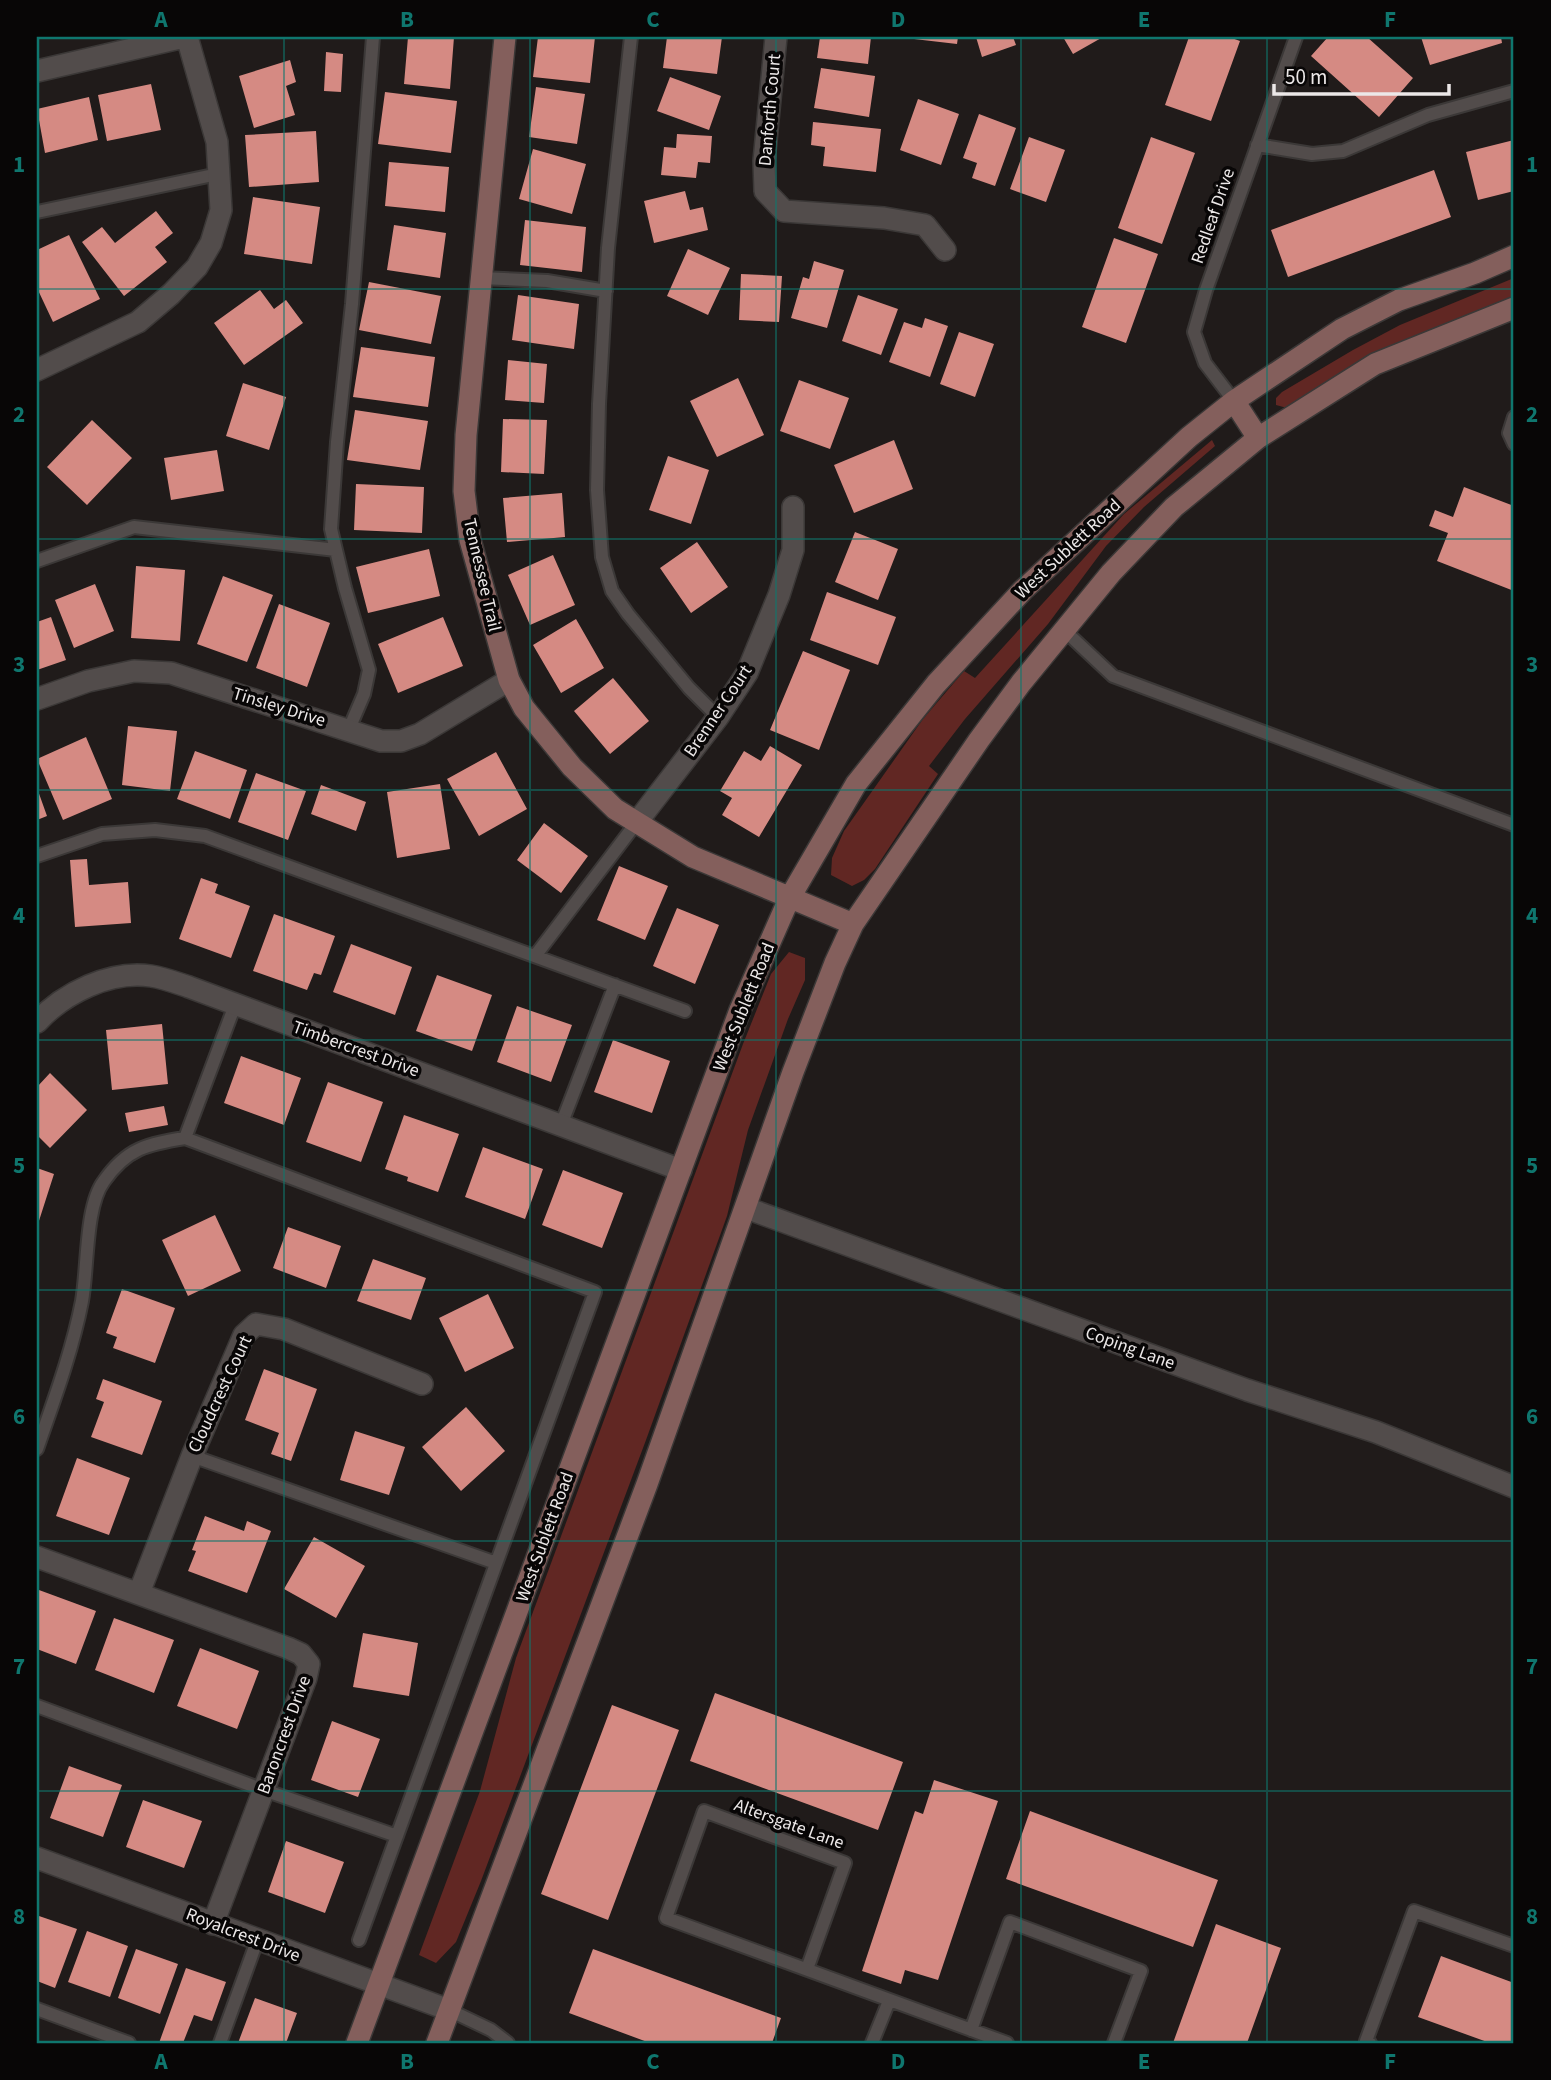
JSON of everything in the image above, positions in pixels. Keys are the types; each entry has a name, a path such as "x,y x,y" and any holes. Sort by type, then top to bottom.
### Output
{"main road":[{"name":"Tennessee Trail","path":"505,37 466,435 464,491 470,540 509,680 524,708 572,767 615,809 692,857 853,925"},
{"name":"West Sublett Road","path":"357,2043 740,1010 789,899 856,784 978,636 1023,590 1189,437 1234,401 1342,329 1399,300 1475,274 1514,256"},
{"path":"437,2043 647,1484 793,1072 835,963 853,925 979,740 1111,573 1174,507 1258,438 1375,364 1514,308"},
{"path":"1234,401 1258,438"}],"street":[{"path":"37,71 185,37 216,142 221,210 211,243 197,267 171,295 138,322 37,370"},
{"name":"Danforth Court","path":"776,37 764,161 765,191 784,211 884,218 925,225 945,250"},
{"name":"Brenner Court","path":"637,822 718,717 747,673 779,595 793,550 793,508"},
{"name":"Tinsley Drive","path":"37,699 88,681 134,671 172,673 381,741 401,741 420,734 509,680"},
{"name":"Timbercrest Drive","path":"37,1022 72,994 120,976 151,976 189,987 681,1170"},
{"name":"Coping Lane","path":"746,1208 1247,1390 1376,1432 1514,1487"},
{"name":"Cloudcrest Court","path":"139,1592 192,1456 244,1335 256,1324 284,1329 422,1384"},
{"name":"Baroncrest Drive","path":"37,1556 288,1648 301,1654 309,1664 213,1924"},
{"name":"Royalcrest Drive","path":"37,1858 449,2010"}],"lane":[{"path":"349,729 364,694 369,670 331,529 373,37"},
{"path":"631,37 608,248 598,466 602,557 612,591 628,614 689,688 718,717"},
{"name":"Redleaf Drive","path":"1234,401 1205,363 1194,332 1206,290 1296,37"},
{"path":"1257,145 1312,154 1343,151 1428,115 1514,91"},
{"path":"37,212 218,174"},
{"path":"481,278 547,281 606,291"},
{"path":"1514,417 1509,433 1514,444"},
{"path":"37,561 134,527 336,550"},
{"path":"1064,630 1113,676 1514,825"},
{"path":"535,956 637,822"},
{"path":"37,856 102,834 155,830 205,836 685,1011"},
{"path":"561,1125 615,985"},
{"path":"185,1138 235,1005"},
{"path":"37,1449 68,1363 82,1299 93,1206 102,1183 125,1155 156,1142 185,1138 595,1292 359,1940"},
{"path":"192,1456 496,1563"},
{"path":"37,1706 397,1836"},
{"name":"Altersgate Lane","path":"807,1969 845,1863 704,1811 666,1918 1007,2043"},
{"path":"1370,2043 1366,2041 1414,1911 1514,1946"},
{"path":"971,2030 1010,1922 1141,1971 1114,2043"},
{"path":"219,2043 257,1941"},
{"path":"872,2043 889,2001"},
{"path":"37,2010 129,2043"},
{"path":"449,2010 491,2030 509,2043"}],"shaded area":[{"path":"1514,278 1514,299 1287,408 1276,405 1276,398 1282,392 1353,350 1400,325"},
{"path":"1212,440 1215,446 1144,507 1106,546 1048,624 965,719 929,766 938,774 875,869 864,880 852,886 831,875 832,858 844,831 923,719 964,671 975,678 1124,514"},
{"path":"789,952 805,958 805,980 748,1130 727,1216 481,1881 456,1942 436,1963 419,1955 480,1791 516,1658 743,1044 771,974"}],"building":[{"path":"408,37 454,37 450,89 404,84"},
{"path":"538,37 595,37 590,83 533,77"},
{"path":"667,37 722,37 717,74 663,68"},
{"path":"820,37 871,37 868,64 817,58"},
{"path":"914,37 958,37 957,44"},
{"path":"976,37 1013,37 1016,45 982,57"},
{"path":"1063,37 1103,37 1073,54"},
{"path":"1189,37 1229,37 1240,41 1211,121 1165,105"},
{"path":"1328,37 1367,37 1413,78 1379,117 1311,56"},
{"path":"1421,37 1501,37 1502,43 1430,65"},
{"path":"326,52 343,54 341,92 324,91"},
{"path":"290,60 296,82 286,86 295,115 254,128 239,76"},
{"path":"821,68 875,76 869,117 814,108"},
{"path":"670,77 721,96 709,130 657,111"},
{"path":"151,84 161,130 107,141 98,95"},
{"path":"536,87 585,94 577,144 529,137"},
{"path":"385,92 457,101 451,153 378,144"},
{"path":"89,97 98,140 45,153 37,109"},
{"path":"918,99 959,114 941,165 900,150"},
{"path":"979,114 1016,128 995,186 972,178 977,163 963,158"},
{"path":"813,122 881,129 876,172 823,166 825,147 811,145"},
{"path":"316,131 319,182 249,187 245,135"},
{"path":"677,134 712,136 710,163 698,162 696,178 661,175 664,147 676,148"},
{"path":"1029,137 1065,150 1046,202 1010,189"},
{"path":"1151,137 1195,153 1162,244 1118,228"},
{"path":"1514,140 1514,191 1478,200 1466,152"},
{"path":"533,149 586,164 572,214 519,199"},
{"path":"389,162 449,167 445,212 385,206"},
{"path":"1434,170 1451,217 1288,277 1271,230"},
{"path":"685,191 690,210 703,207 708,230 654,243 644,201"},
{"path":"253,197 320,207 312,264 244,254"},
{"path":"156,211 173,233 155,247 167,262 124,296 82,242 102,227 115,243"},
{"path":"525,220 586,227 582,272 520,265"},
{"path":"394,225 446,233 440,278 387,270"},
{"path":"69,235 100,299 53,322 37,288 37,250"},
{"path":"1114,238 1158,254 1126,343 1082,327"},
{"path":"688,249 730,268 708,315 667,296"},
{"path":"814,261 844,270 827,328 791,318 803,277 809,279"},
{"path":"741,274 782,276 779,322 739,320"},
{"path":"369,282 441,296 431,344 359,330"},
{"path":"260,290 274,309 286,300 303,323 244,365 214,323"},
{"path":"518,295 579,304 574,349 512,340"},
{"path":"858,295 898,309 881,355 842,341"},
{"path":"925,318 948,326 930,377 889,362 904,322 922,328"},
{"path":"959,332 994,344 975,397 940,384"},
{"path":"361,347 435,357 428,407 353,397"},
{"path":"508,360 547,364 544,403 505,400"},
{"path":"738,378 764,435 717,457 690,401"},
{"path":"799,380 849,398 830,449 780,431"},
{"path":"243,383 286,397 269,450 226,436"},
{"path":"355,410 428,421 420,470 347,460"},
{"path":"503,419 547,420 544,474 501,472"},
{"path":"92,420 132,458 87,505 47,467"},
{"path":"894,440 913,489 854,513 834,465"},
{"path":"217,450 224,491 171,500 164,458"},
{"path":"668,456 709,470 691,524 649,510"},
{"path":"356,484 424,487 422,533 354,530"},
{"path":"1464,487 1514,506 1514,591 1437,561 1448,533 1429,526 1435,510 1453,517"},
{"path":"562,493 565,537 507,542 503,498"},
{"path":"855,532 898,549 878,600 835,582"},
{"path":"697,542 728,587 691,613 660,568"},
{"path":"429,549 440,596 368,613 356,567"},
{"path":"553,555 575,605 530,625 508,575"},
{"path":"136,566 185,570 180,641 131,638"},
{"path":"223,576 273,595 247,662 197,644"},
{"path":"95,584 114,631 74,648 55,600"},
{"path":"827,592 896,617 878,665 810,640"},
{"path":"279,604 330,623 307,687 256,668"},
{"path":"51,617 66,660 37,670 37,622"},
{"path":"443,617 463,666 398,693 378,644"},
{"path":"576,619 604,668 561,693 533,645"},
{"path":"803,651 850,670 819,750 770,730"},
{"path":"613,678 649,721 610,754 574,711"},
{"path":"128,726 177,731 170,791 122,785"},
{"path":"86,737 112,799 63,820 37,759"},
{"path":"770,746 802,765 759,837 722,815 732,798 720,791 744,751 761,761"},
{"path":"195,751 247,770 230,819 177,799"},
{"path":"496,752 527,809 479,836 447,779"},
{"path":"256,773 306,791 288,840 238,822"},
{"path":"440,784 450,849 397,858 387,792"},
{"path":"321,785 366,802 356,831 311,814"},
{"path":"37,788 47,816 37,820"},
{"path":"544,823 588,856 561,893 517,860"},
{"path":"87,859 89,885 128,882 131,923 75,927 70,860"},
{"path":"619,866 668,886 645,940 597,920"},
{"path":"201,878 218,884 215,893 250,906 231,958 179,939"},
{"path":"677,908 719,925 695,984 653,966"},
{"path":"274,914 335,936 321,975 314,973 307,990 253,971"},
{"path":"351,944 412,967 395,1015 333,992"},
{"path":"437,975 492,995 472,1051 416,1031"},
{"path":"517,1006 572,1025 551,1082 497,1062"},
{"path":"162,1024 168,1084 112,1090 106,1030"},
{"path":"613,1040 670,1061 652,1113 594,1092"},
{"path":"241,1056 301,1078 284,1125 224,1103"},
{"path":"50,1073 87,1110 50,1148 37,1135 37,1087"},
{"path":"328,1082 383,1102 361,1162 306,1142"},
{"path":"164,1106 168,1125 129,1132 125,1113"},
{"path":"404,1115 459,1134 438,1192 407,1181 408,1177 385,1169"},
{"path":"483,1147 543,1169 525,1219 465,1197"},
{"path":"37,1168 54,1174 37,1227"},
{"path":"563,1170 623,1193 602,1248 542,1225"},
{"path":"215,1215 241,1271 188,1296 162,1240"},
{"path":"288,1227 341,1246 326,1288 273,1268"},
{"path":"373,1259 426,1278 411,1320 357,1301"},
{"path":"122,1289 175,1308 155,1363 113,1348 117,1337 106,1333"},
{"path":"488,1294 514,1348 465,1372 439,1318"},
{"path":"264,1369 317,1389 291,1461 271,1454 279,1433 245,1420"},
{"path":"103,1379 162,1401 142,1455 91,1437 104,1402 96,1399"},
{"path":"466,1407 505,1451 461,1491 422,1447"},
{"path":"355,1431 405,1447 389,1495 340,1480"},
{"path":"77,1458 130,1478 109,1535 56,1516"},
{"path":"205,1516 244,1531 247,1521 271,1531 247,1593 188,1571 196,1551 192,1550"},
{"path":"314,1537 365,1566 336,1618 284,1589"},
{"path":"39,1590 96,1611 76,1664 37,1649"},
{"path":"114,1618 174,1640 154,1693 95,1670"},
{"path":"363,1633 418,1643 409,1696 353,1687"},
{"path":"200,1648 259,1671 237,1729 177,1706"},
{"path":"715,1693 903,1762 878,1830 690,1761"},
{"path":"612,1705 679,1730 608,1920 541,1894"},
{"path":"332,1721 380,1739 358,1797 311,1780"},
{"path":"69,1766 122,1785 103,1837 50,1818"},
{"path":"934,1780 998,1801 938,1980 905,1970 901,1984 862,1971 915,1811 923,1814"},
{"path":"143,1800 202,1821 184,1868 126,1847"},
{"path":"1030,1811 1218,1880 1193,1947 1006,1879"},
{"path":"286,1841 344,1862 325,1913 268,1892"},
{"path":"39,1916 77,1929 55,1988 37,1981"},
{"path":"1216,1924 1281,1948 1247,2043 1173,2043"},
{"path":"87,1931 128,1946 110,1997 68,1982"},
{"path":"136,1949 178,1964 160,2014 118,1998"},
{"path":"593,1949 781,2018 772,2043 650,2043 569,2013"},
{"path":"1441,1956 1514,1983 1514,2043 1490,2043 1418,2017"},
{"path":"186,1968 226,1982 212,2021 194,2015 183,2043 159,2043"},
{"path":"255,1998 297,2013 286,2043 238,2043"}]}
